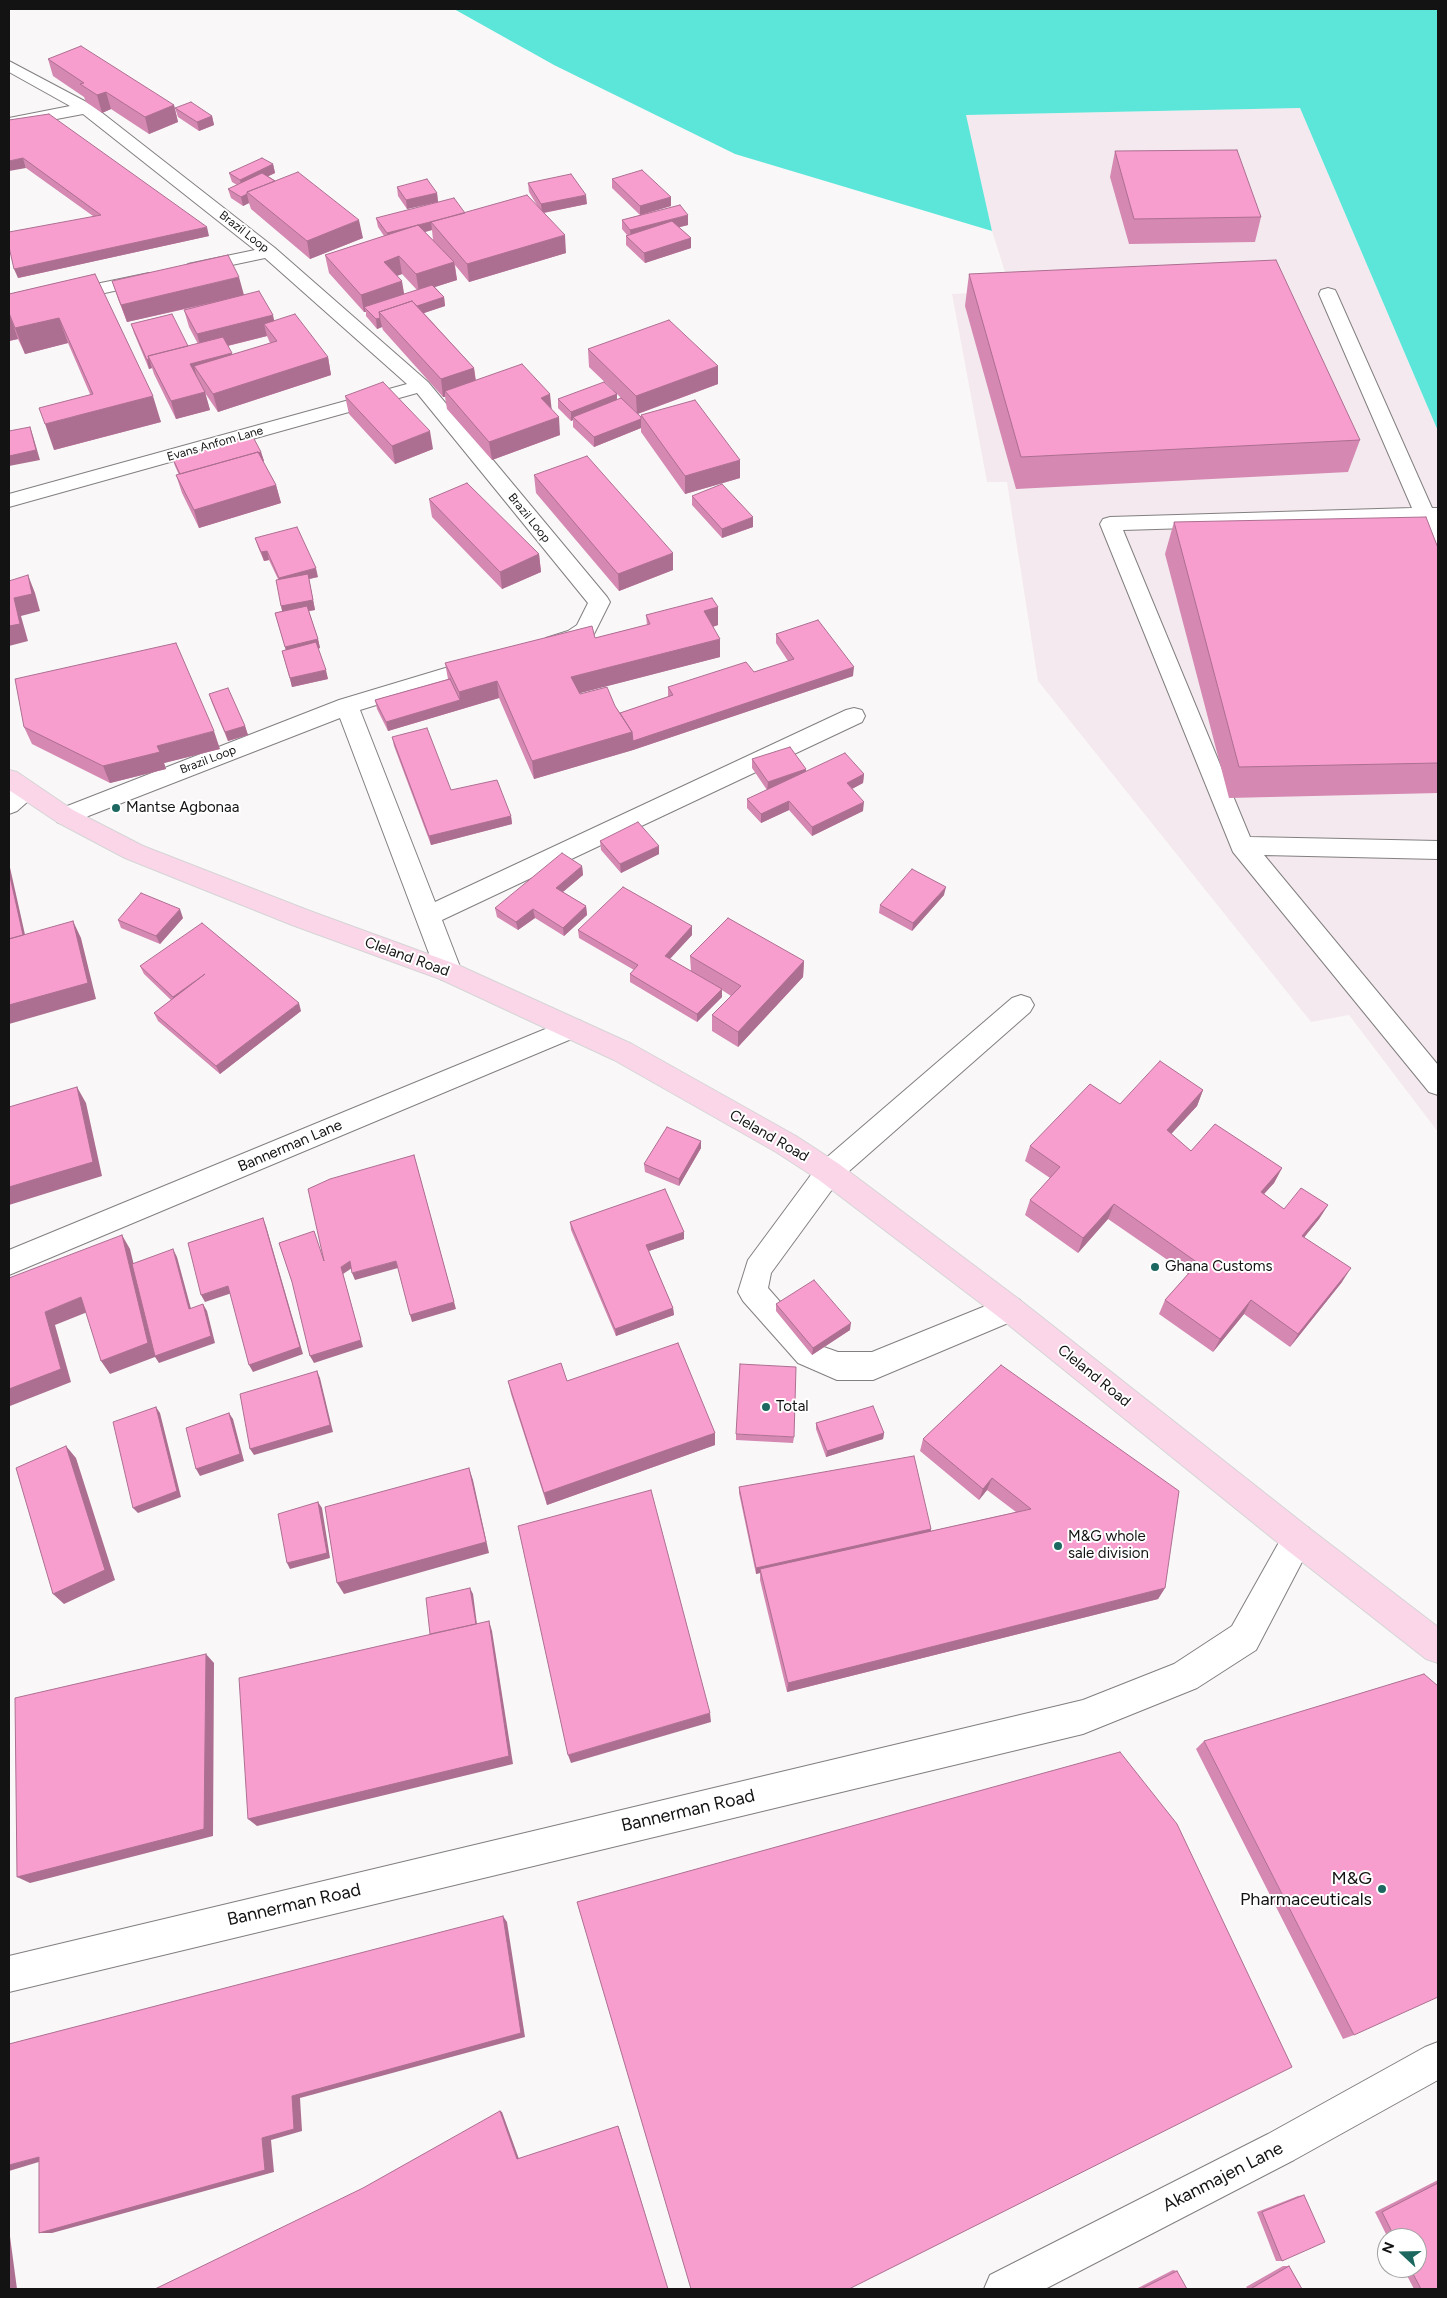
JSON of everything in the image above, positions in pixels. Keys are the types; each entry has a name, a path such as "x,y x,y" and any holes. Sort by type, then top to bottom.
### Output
{"main road":[{"name":"Cleland Road","path":"15,791 134,852 301,918 449,972 572,1028 623,1052 786,1144 829,1172 1010,1309 1298,1540 1438,1647"}],"street":[{"name":"Brazil Loop","path":"9,66 86,108 269,252 421,386 598,602 586,629 576,636 530,650"},
{"path":"9,123 86,108"},
{"path":"9,308 269,252"},
{"path":"1328,294 1432,514 1438,544"},
{"name":"Evans Anfom Lane","path":"9,501 421,386"},
{"path":"1432,514 1110,524 1242,846 1438,1084"},
{"name":"Brazil Loop","path":"65,816 347,706 503,658"},
{"path":"347,706 449,972"},
{"path":"428,916 854,716"},
{"path":"1242,846 1438,850"},
{"path":"1010,1309 873,1366 836,1366 808,1354 753,1292 758,1269 829,1172 1021,1005"},
{"name":"Bannerman Lane","path":"9,1263 572,1028"},
{"name":"Bannerman Road","path":"9,1974 1082,1717 1185,1676 1244,1638 1298,1540"},
{"name":"Akanmajen Lane","path":"1004,2289 1281,2147 1438,2060"}],"shaded area":[{"path":"1300,108 1438,431 1438,1132 1349,1015 1311,1022 1038,681 1007,482 987,482 952,294 1011,291 992,231 965,115"}],"water":[{"path":"454,9 1438,9 1438,431 1300,108 966,115 992,231 735,154 554,65"}],"building":[{"path":"81,46 174,105 145,117 106,92 97,95 80,84 84,83 48,59"},
{"path":"191,102 212,116 197,122 175,108"},
{"path":"49,114 207,227 14,269 9,247 9,232 101,215 23,158 9,161 9,120"},
{"path":"1237,150 1261,217 1134,219 1115,151"},
{"path":"262,158 273,164 240,180 229,173"},
{"path":"642,170 671,197 640,206 612,179"},
{"path":"298,172 359,220 307,241 247,192"},
{"path":"262,173 275,181 247,192 247,194 241,197 228,189"},
{"path":"571,174 586,195 541,204 528,183"},
{"path":"427,179 437,193 406,200 397,187"},
{"path":"527,195 565,235 467,264 431,222"},
{"path":"454,198 465,213 387,233 376,218"},
{"path":"680,205 688,215 630,230 622,220"},
{"path":"672,221 691,238 644,253 626,236"},
{"path":"418,225 454,262 416,274 399,256 384,262 402,281 361,295 325,255"},
{"path":"228,255 239,277 121,305 112,281"},
{"path":"1276,260 1360,440 1021,457 969,274"},
{"path":"95,274 153,396 45,424 39,408 93,394 59,318 15,328 9,313 9,294"},
{"path":"432,285 444,297 417,306 412,301 379,312 380,318 376,319 364,307"},
{"path":"259,291 273,315 197,334 184,310"},
{"path":"412,301 474,368 441,379 379,312"},
{"path":"172,314 188,346 148,356 149,359 147,360 131,324"},
{"path":"295,314 328,357 213,394 194,366 277,341 264,324"},
{"path":"669,320 718,366 636,396 588,349"},
{"path":"223,337 232,353 190,364 205,392 171,401 148,356"},
{"path":"522,364 550,394 541,398 559,417 489,442 445,391"},
{"path":"383,382 430,431 392,446 345,396"},
{"path":"604,382 617,394 571,412 558,399"},
{"path":"621,398 641,419 594,437 573,417"},
{"path":"695,400 740,460 685,476 641,415"},
{"path":"30,427 36,450 9,456 9,431"},
{"path":"252,435 261,452 180,474 172,457"},
{"path":"258,452 276,485 194,510 176,475"},
{"path":"587,456 673,553 618,574 534,475"},
{"path":"467,483 539,554 500,572 429,499"},
{"path":"722,484 753,517 722,529 692,496"},
{"path":"1426,517 1438,548 1438,763 1239,767 1174,522"},
{"path":"297,527 316,568 279,578 267,551 261,552 255,538"},
{"path":"308,574 313,600 281,606 276,580"},
{"path":"28,575 32,594 14,598 20,624 9,626 9,581"},
{"path":"712,598 718,607 704,611 720,639 571,677 580,694 607,687 615,706 632,732 532,761 497,681 459,692 445,663 592,626 595,638 650,624 646,615"},
{"path":"307,606 318,639 285,647 275,613"},
{"path":"818,620 854,667 633,741 632,732 620,713 673,695 668,687 746,662 754,672 794,659 776,634"},
{"path":"316,642 326,670 290,678 282,651"},
{"path":"176,643 214,731 157,746 160,752 103,766 24,727 15,679"},
{"path":"450,679 460,700 386,722 375,700"},
{"path":"228,688 245,726 225,732 209,694"},
{"path":"427,728 451,790 497,780 511,816 429,836 392,737"},
{"path":"790,747 806,769 768,782 752,759"},
{"path":"845,753 864,774 847,783 864,802 812,827 789,801 761,814 747,799"},
{"path":"638,822 659,846 620,864 600,841"},
{"path":"562,853 582,866 556,888 586,906 563,928 533,909 516,922 495,908"},
{"path":"912,869 946,887 913,923 880,905"},
{"path":"9,872 23,935 9,939"},
{"path":"623,887 692,926 665,956 722,989 697,1014 630,974 638,965 578,930"},
{"path":"141,893 180,909 156,936 118,920"},
{"path":"728,918 804,961 738,1032 712,1015 741,986 690,956"},
{"path":"73,921 88,983 9,1005 9,939"},
{"path":"202,923 299,1003 216,1066 154,1013 205,974 173,997 140,966"},
{"path":"1160,1061 1203,1090 1167,1130 1191,1151 1215,1124 1282,1168 1261,1192 1284,1209 1301,1188 1328,1205 1302,1236 1351,1268 1298,1334 1251,1300 1220,1339 1165,1300 1198,1263 1114,1204 1083,1238 1030,1200 1060,1167 1030,1146 1090,1084 1120,1104"},
{"path":"77,1087 93,1162 9,1187 9,1107"},
{"path":"667,1127 701,1141 679,1179 644,1164"},
{"path":"414,1155 454,1302 410,1315 396,1261 352,1273 350,1261 341,1267 361,1340 310,1356 292,1282 279,1243 314,1231 324,1261 308,1189 330,1179"},
{"path":"665,1189 684,1232 646,1245 673,1308 615,1329 570,1222"},
{"path":"263,1218 300,1347 249,1365 228,1286 201,1295 188,1243"},
{"path":"122,1235 148,1343 101,1361 81,1297 45,1312 61,1369 9,1389 9,1278"},
{"path":"173,1249 189,1309 203,1304 211,1336 155,1356 132,1264"},
{"path":"814,1280 851,1323 813,1348 776,1304"},
{"path":"678,1343 715,1433 544,1493 508,1381 561,1363 567,1381"},
{"name":"Total","path":"740,1364 796,1367 794,1437 736,1434"},
{"path":"1001,1365 1179,1491 1165,1588 788,1683 760,1569 1031,1509 992,1478 983,1489 923,1439"},
{"path":"317,1371 330,1425 250,1449 240,1394"},
{"path":"873,1406 884,1433 827,1451 816,1423"},
{"path":"156,1407 177,1491 133,1508 113,1422"},
{"path":"229,1413 240,1454 196,1469 186,1428"},
{"path":"66,1446 105,1570 53,1594 16,1468"},
{"path":"914,1456 931,1529 756,1568 739,1487"},
{"path":"469,1468 486,1542 337,1583 325,1507"},
{"path":"651,1490 710,1713 568,1755 518,1526"},
{"path":"318,1502 327,1553 287,1563 278,1514"},
{"path":"470,1588 476,1624 430,1634 426,1598"},
{"path":"489,1621 509,1756 248,1819 239,1678"},
{"path":"206,1654 204,1829 17,1877 15,1698"},
{"path":"1424,1674 1438,1686 1438,1997 1354,2035 1204,1741"},
{"path":"1120,1752 1177,1824 1292,2067 849,2289 691,2289 577,1902"},
{"path":"503,1916 521,2033 292,2096 294,2129 262,2138 265,2170 39,2233 39,2157 9,2165 9,2044"},
{"path":"500,2111 517,2159 618,2126 668,2289 155,2289 363,2188"},
{"path":"1438,2183 1438,2289 1421,2289 1415,2278 1427,2278 1427,2228 1390,2228 1382,2212"},
{"path":"1304,2195 1325,2242 1282,2261 1262,2212"},
{"path":"1289,2266 1302,2289 1252,2288"},
{"path":"1177,2271 1187,2289 1141,2289"}],"place":[{"name":"Mantse Agbonaa","path":"116,808"},
{"name":"Ghana Customs","path":"1155,1267"},
{"name":"Total","path":"766,1407"},
{"name":"M&G whole sale division","path":"1058,1546"},
{"name":"M&G Pharmaceuticals","path":"1382,1889"}]}
